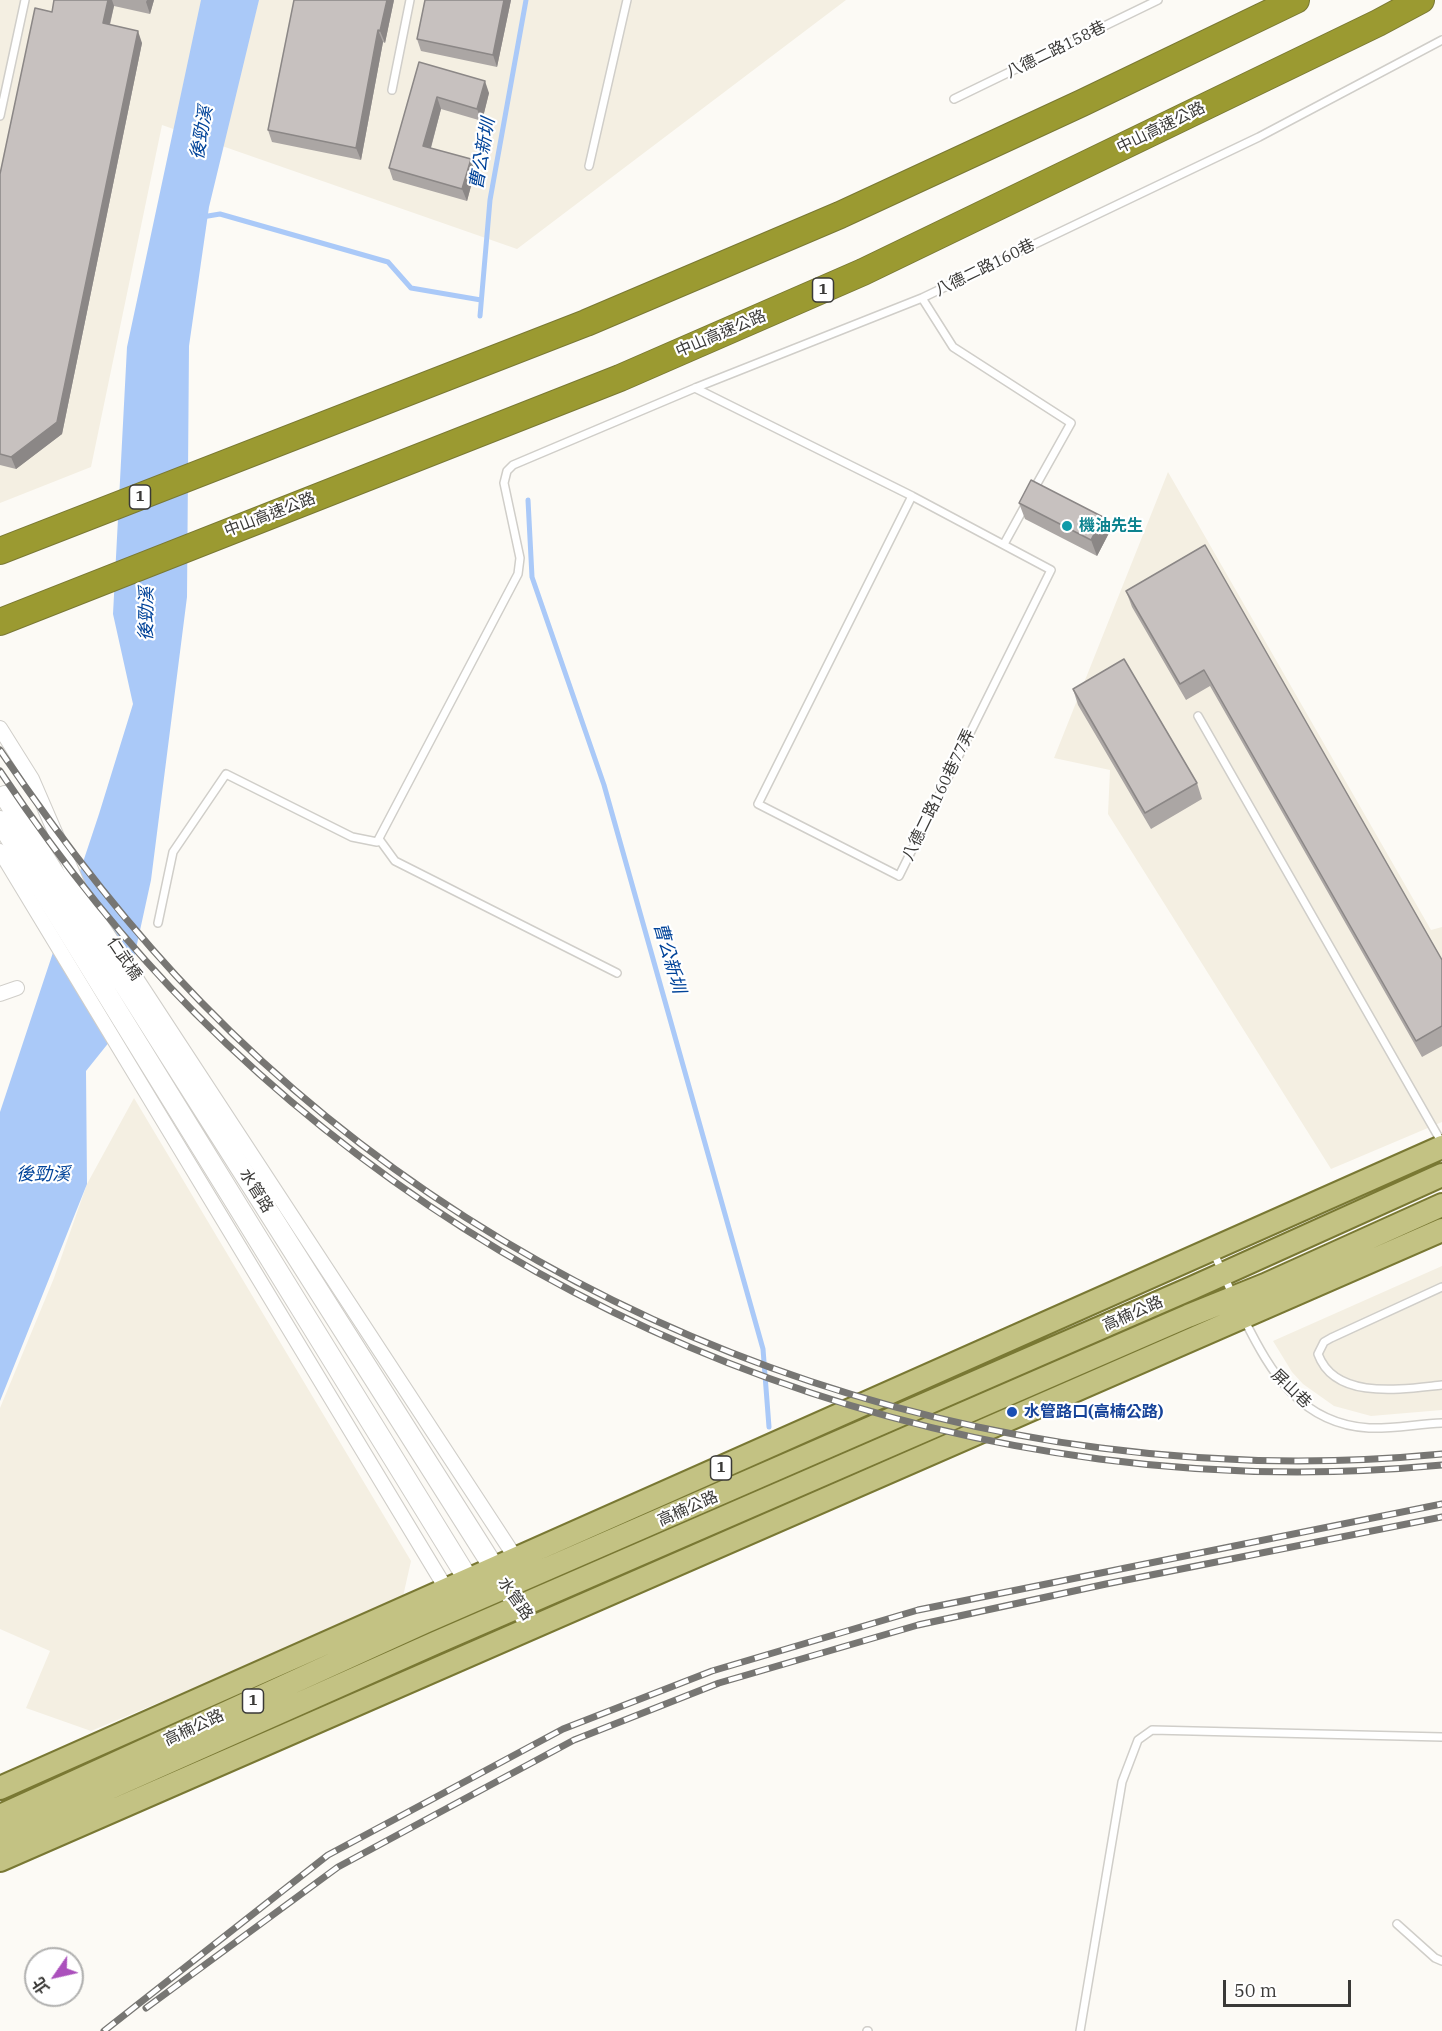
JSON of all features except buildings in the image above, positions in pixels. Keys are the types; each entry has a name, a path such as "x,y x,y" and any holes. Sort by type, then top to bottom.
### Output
{"highway":[{"name":"1","path":"0,551 586,323 840,214 1082,103 1296,0"},
{"name":"中山高速公路","path":"6,619 620,378 863,272 1378,23 1421,0"}],"main road":[{"name":"高楠公路","path":"522,1569 1212,1249 1442,1145"},
{"name":"高楠公路","path":"0,1788 1223,1275 1442,1175"},
{"name":"高楠公路","path":"0,1860 498,1628 1239,1307 1442,1205"},
{"name":"高楠公路","path":"525,1616 542,1597 1239,1307 1442,1230"},
{"name":"高楠公路","path":"0,1816 452,1599"},
{"name":"高楠公路","path":"0,1837 470,1628 498,1628"}],"street":[{"path":"0,728 32,779 80,902"},
{"path":"5,796 19,863"},
{"path":"0,821 19,863"},
{"path":"0,851 80,902"},
{"name":"仁武橋","path":"19,863 130,1048"},
{"name":"仁武橋","path":"80,902 160,1026"},
{"path":"0,994 17,988"},
{"name":"水管路","path":"160,1026 542,1597"},
{"name":"水管路","path":"160,1026 525,1616"},
{"path":"130,1048 470,1628"},
{"name":"水管路","path":"130,1048 498,1628"}],"lane":[{"path":"0,116 25,0"},
{"path":"392,90 410,0"},
{"path":"589,166 627,0"},
{"name":"八德二路158巷","path":"954,99 1158,0"},
{"name":"八德二路160巷","path":"379,839 518,574 520,558 504,483 507,471 513,465 695,388 922,298 1259,137 1442,40"},
{"path":"922,298 953,347 1071,423 1004,544"},
{"name":"八德二路160巷77弄","path":"695,388 912,496 1051,570 899,876 759,804 912,496"},
{"path":"1198,716 1442,1145"},
{"path":"158,923 173,852 226,774 352,837 377,842 379,839 395,861 617,973"},
{"name":"屏山巷","path":"1212,1249 1262,1354 1279,1382 1320,1414 1330,1419 1369,1428 1442,1423"},
{"path":"1442,1287 1331,1338 1324,1342 1318,1354 1325,1368 1334,1376 1351,1384 1383,1389 1442,1385"},
{"path":"1080,2031 1122,1782 1138,1740 1152,1730 1442,1737"},
{"path":"1397,1924 1435,1958 1442,1961"}],"shaded area":[{"path":"0,0 846,0 517,249 162,125 91,467 0,503"},
{"path":"1168,472 1431,930 1442,927 1442,1122 1331,1169 1108,814 1110,770 1054,758"},
{"path":"134,1098 411,1561 402,1601 91,1731 26,1708 50,1651 0,1629 0,1408 54,1278 87,1184"},
{"path":"1442,1266 1442,1410 1371,1416 1334,1406 1303,1384 1292,1372 1273,1341"}],"water":[{"name":"後勁溪","path":"201,0 259,0 209,207 189,346 187,597 151,880 118,1031 86,1071 87,1184 0,1401 0,1112 133,704 113,614 127,347"}],"waterway":[{"name":"曹公新圳","path":"480,316 490,200 526,0"},
{"path":"202,217 220,214 388,262 411,288 481,300"},
{"name":"曹公新圳","path":"528,500 532,577 604,785 763,1349 769,1427"}],"railway":[{"path":"0,750 70,849 146,942 201,1002 327,1117 466,1217 614,1301 770,1368 934,1417 1101,1448 1271,1461 1442,1454"},
{"path":"0,771 68,867 142,957 196,1014 324,1129 464,1228 612,1312 769,1378 932,1428 1099,1459 1270,1472 1442,1465"},
{"path":"104,2031 328,1855 563,1729 712,1671 918,1610 1442,1504"},
{"path":"146,2008 338,1867 574,1740 719,1683 918,1625 1106,1584 1442,1517"}],"place":[{"name":"機油先生","path":"1067,526"},
{"name":"水管路口(高楠公路)","path":"1012,1412"}]}
